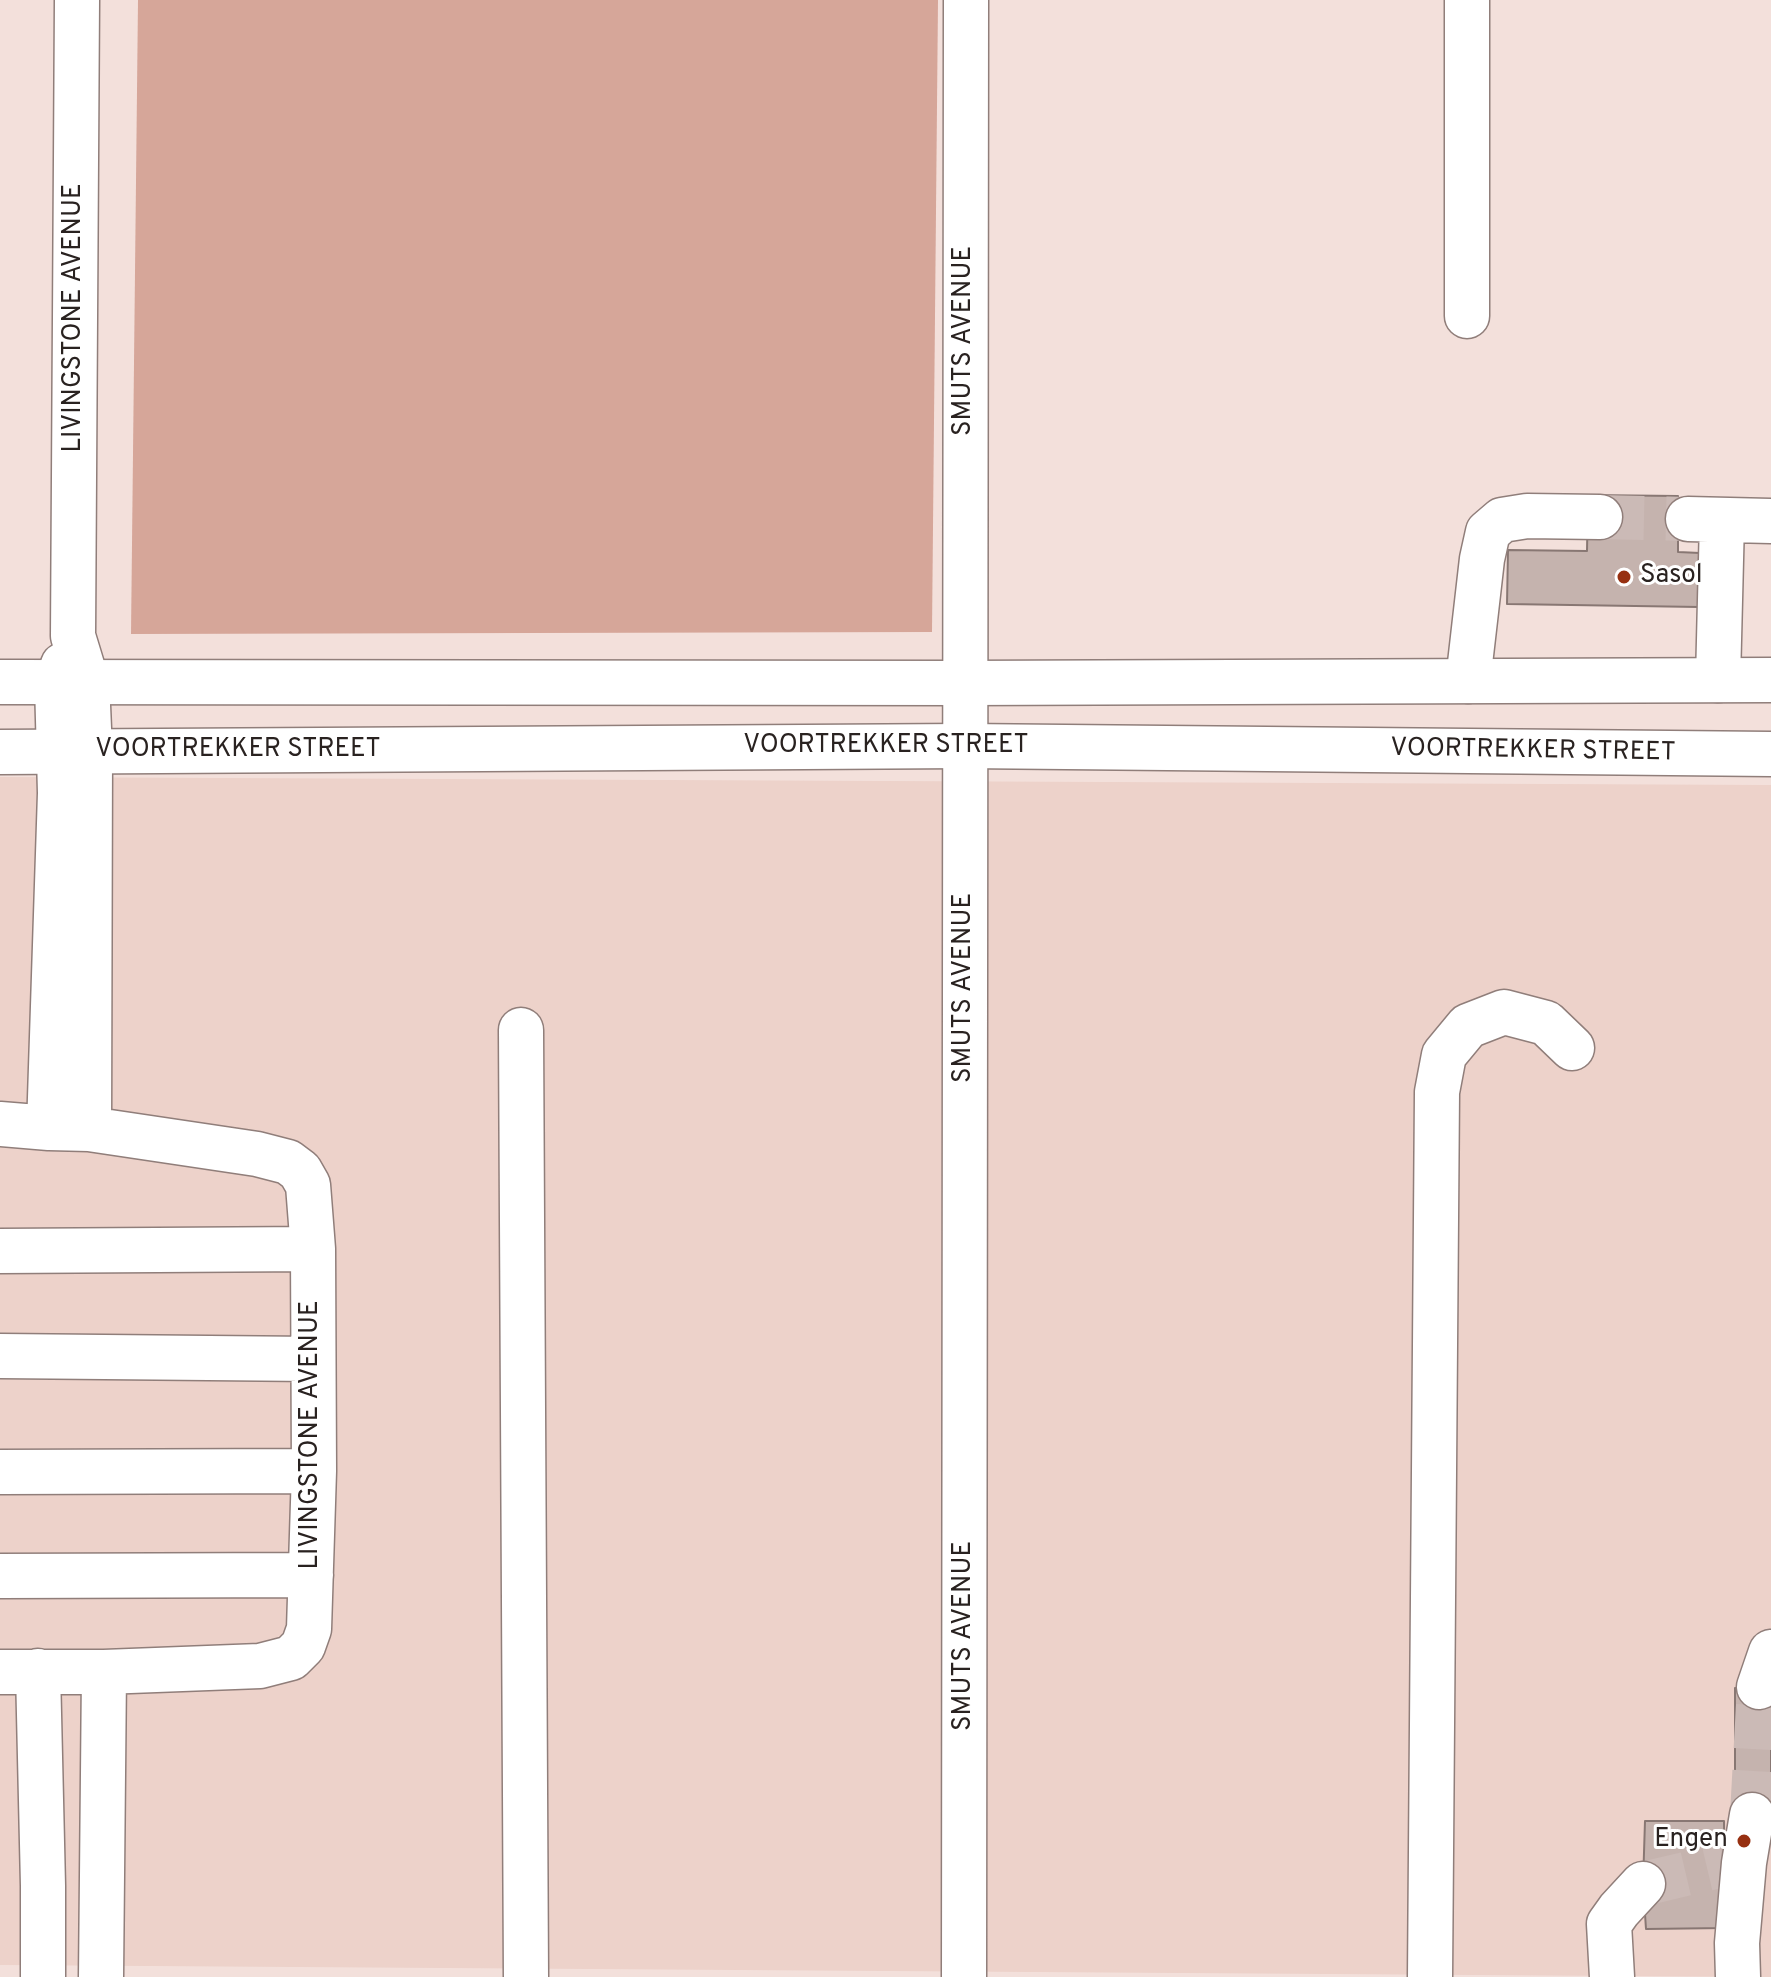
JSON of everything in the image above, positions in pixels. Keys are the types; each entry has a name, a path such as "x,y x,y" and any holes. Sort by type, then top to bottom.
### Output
{"main road":[{"name":"LIVINGSTONE AVENUE","path":"43,1977 43,1886 19,1672 260,1666 291,1658 303,1646 309,1629 314,1471 313,1249 308,1185 300,1171 288,1162 257,1154 69,1128 77,0"},
{"name":"SMUTS AVENUE","path":"964,1977 966,0"},
{"path":"1467,0 1467,316"},
{"path":"1468,681 1488,532 1502,520 1527,516 1600,517"},
{"path":"1718,680 1705,520 1771,521"},
{"path":"0,682 1771,680"},
{"name":"VOORTREKKER STREET","path":"0,752 965,746 1771,754"},
{"path":"1430,1977 1437,1092 1444,1055 1468,1026 1504,1012 1546,1023 1572,1048"},
{"path":"521,1030 526,1977"},
{"path":"0,1124 69,1128"},
{"path":"0,1251 313,1249"},
{"path":"0,1356 313,1359"},
{"path":"0,1472 314,1471"},
{"path":"0,1576 311,1575"},
{"path":"101,1977 104,1672"},
{"path":"1738,1977 1737,1943 1752,1815"},
{"path":"1612,1977 1609,1924 1643,1884"}],"shaded area":[{"path":"138,0 938,0 932,632 131,634"},
{"path":"0,777 1771,785 1771,1977 0,1965"}],"building":[{"path":"1588,495 1678,496 1678,552 1700,553 1699,607 1507,604 1508,550 1587,551"},
{"path":"1771,1687 1771,1815 1735,1815 1735,1688"},
{"path":"1645,1821 1724,1821 1725,1928 1646,1929 1643,1884"}],"tunnel":[{"path":"1600,517 1688,519"},
{"path":"1752,1815 1759,1687"},
{"path":"1643,1884 1724,1865"}],"place":[{"name":"Sasol","path":"1624,577"},
{"name":"Engen","path":"1744,1841"}]}
